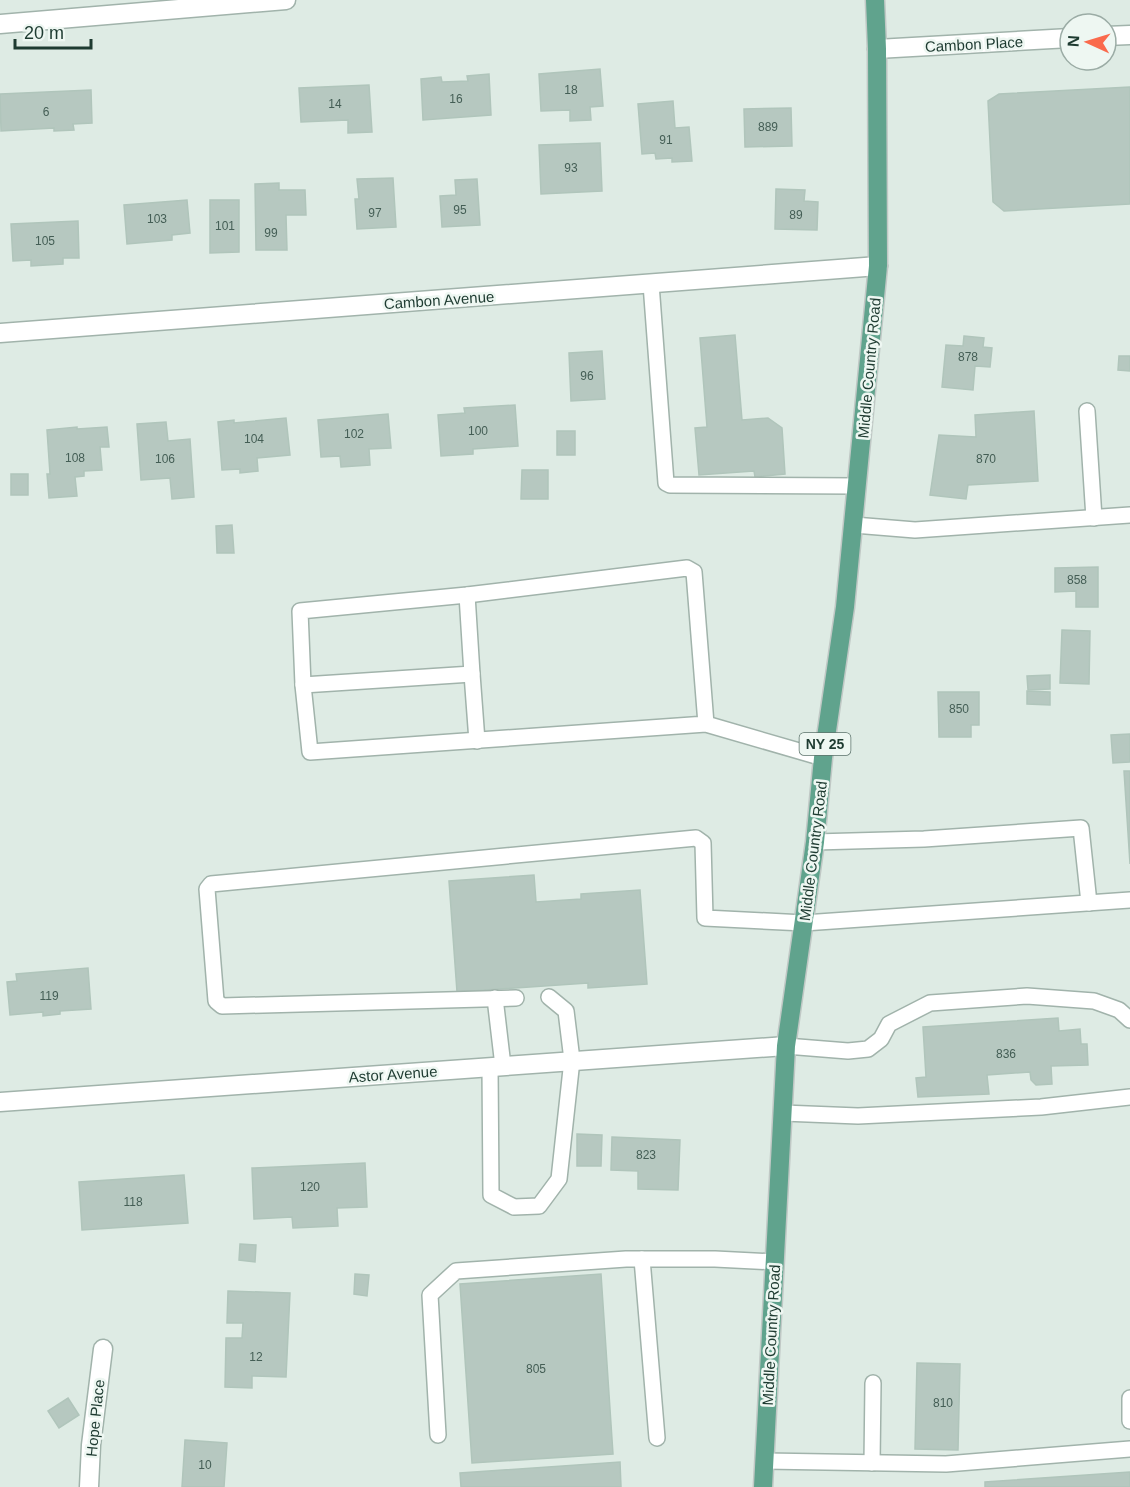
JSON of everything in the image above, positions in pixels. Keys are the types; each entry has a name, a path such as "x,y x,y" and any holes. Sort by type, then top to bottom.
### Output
{"main road":[{"name":"Middle Country Road","path":"763,1487 786,1046 845,607 878,266 875,0"}],"street":[{"path":"0,24 286,0"},
{"name":"Cambon Place","path":"877,49 1058,39"},
{"name":"Cambon Avenue","path":"0,333 878,266"},
{"name":"Astor Avenue","path":"0,1102 786,1046"},
{"name":"Hope Place","path":"89,1487 103,1349"}],"lane":[{"path":"651,284 666,483 670,485 857,486"},
{"path":"1087,411 1094,518"},
{"path":"854,525 915,530 1130,515"},
{"path":"706,724 694,572 687,568 467,595 300,611 303,685 310,752 706,724 823,758"},
{"path":"467,595 477,741"},
{"path":"303,685 472,674"},
{"path":"815,842 1081,828 1089,903"},
{"path":"516,998 222,1006 216,1001 208,886 696,838 703,843 705,918 804,923 1130,900"},
{"path":"786,1046 848,1051 868,1049 881,1039 889,1024 930,1003 1028,996 1094,1001 1119,1010 1130,1020"},
{"path":"495,998 496,1066 491,1195 514,1207 539,1206 559,1179 572,1060 566,1011 549,997"},
{"path":"783,1113 858,1116 1041,1107 1130,1097"},
{"path":"438,1435 429,1295 456,1271 642,1259 775,1262"},
{"path":"642,1259 657,1438"},
{"path":"872,1463 873,1383"},
{"path":"1130,1398 1130,1421"},
{"path":"765,1461 946,1464 1130,1449"}],"building":[{"path":"600,69 603,106 590,107 591,120 570,121 570,110 541,111 539,74"},
{"path":"489,74 491,115 423,120 421,79 441,77 442,82 468,81 467,76"},
{"path":"369,85 372,132 348,133 348,120 301,122 299,88"},
{"path":"1130,87 1130,204 1004,211 993,202 988,101 999,94"},
{"path":"91,90 92,123 73,124 74,130 54,131 54,128 1,131 0,94"},
{"path":"673,101 675,128 689,127 692,161 672,162 672,158 656,159 655,153 642,154 638,104"},
{"path":"791,108 792,146 745,147 744,109"},
{"path":"600,143 602,191 541,194 539,145"},
{"path":"393,178 396,227 357,229 355,199 359,199 357,179"},
{"path":"477,179 480,225 442,227 440,196 456,195 455,180"},
{"path":"279,183 279,190 305,190 306,215 286,215 287,250 256,250 255,184"},
{"path":"776,189 805,190 804,201 818,202 817,230 775,229"},
{"path":"187,200 190,233 172,235 172,240 127,244 124,205"},
{"path":"210,200 239,200 239,252 210,253"},
{"path":"78,221 79,258 63,258 63,264 31,266 31,260 13,261 11,224"},
{"path":"735,335 742,420 768,418 782,428 785,474 755,477 754,471 699,475 695,428 707,427 700,338"},
{"path":"964,336 984,338 983,347 992,348 990,367 975,366 973,390 942,387 946,345 963,346"},
{"path":"602,351 605,399 571,401 569,353"},
{"path":"1119,356 1130,356 1130,371 1118,370"},
{"path":"515,405 518,446 473,449 473,454 441,456 438,415 465,413 464,408"},
{"path":"1034,411 1038,481 968,485 966,499 930,495 939,435 976,437 975,415"},
{"path":"388,414 391,448 369,449 370,465 341,467 340,456 321,457 318,420"},
{"path":"286,418 290,455 257,458 258,471 240,473 240,469 222,470 218,422 234,420 234,423"},
{"path":"166,422 168,441 190,439 194,497 172,499 170,478 141,480 137,424"},
{"path":"77,427 77,429 107,427 109,447 100,447 102,470 84,471 84,476 75,477 77,496 49,498 47,430"},
{"path":"557,431 575,431 575,455 557,455"},
{"path":"522,470 548,470 548,499 521,499"},
{"path":"11,474 28,474 28,495 11,495"},
{"path":"232,525 234,553 217,553 216,526"},
{"path":"1098,567 1098,607 1076,607 1076,591 1055,592 1055,568"},
{"path":"1062,630 1090,631 1089,684 1060,683"},
{"path":"1050,675 1050,689 1028,690 1027,676"},
{"path":"1027,691 1050,692 1050,705 1027,704"},
{"path":"938,692 979,692 979,725 971,725 971,737 939,737"},
{"path":"1130,734 1130,762 1113,763 1111,735"},
{"path":"1124,771 1130,771 1130,864"},
{"path":"534,875 536,902 581,899 581,894 640,890 647,984 588,988 588,983 457,992 449,881"},
{"path":"88,968 91,1009 60,1011 60,1014 43,1016 43,1012 10,1015 7,982 17,981 16,974"},
{"path":"1058,1018 1059,1031 1080,1029 1081,1044 1087,1044 1088,1065 1051,1066 1052,1084 1036,1085 1031,1080 1030,1072 987,1075 989,1094 918,1097 916,1078 926,1077 923,1027"},
{"path":"577,1134 602,1135 601,1166 577,1166"},
{"path":"612,1137 680,1140 678,1190 638,1189 638,1171 611,1170"},
{"path":"365,1163 367,1207 337,1208 338,1226 293,1228 292,1217 254,1219 252,1168"},
{"path":"184,1175 188,1223 82,1230 79,1182"},
{"path":"240,1244 256,1245 255,1262 239,1260"},
{"path":"355,1274 369,1275 367,1296 354,1294"},
{"path":"601,1274 613,1454 472,1463 460,1284"},
{"path":"228,1291 290,1293 286,1377 252,1376 252,1388 225,1387 226,1338 242,1338 243,1323 227,1323"},
{"path":"917,1363 960,1364 958,1450 915,1449"},
{"path":"68,1398 79,1415 59,1428 48,1411"},
{"path":"185,1440 227,1443 224,1487 182,1487"},
{"path":"620,1462 621,1487 461,1487 460,1473"},
{"path":"1130,1472 1130,1487 985,1487 985,1482"}]}
